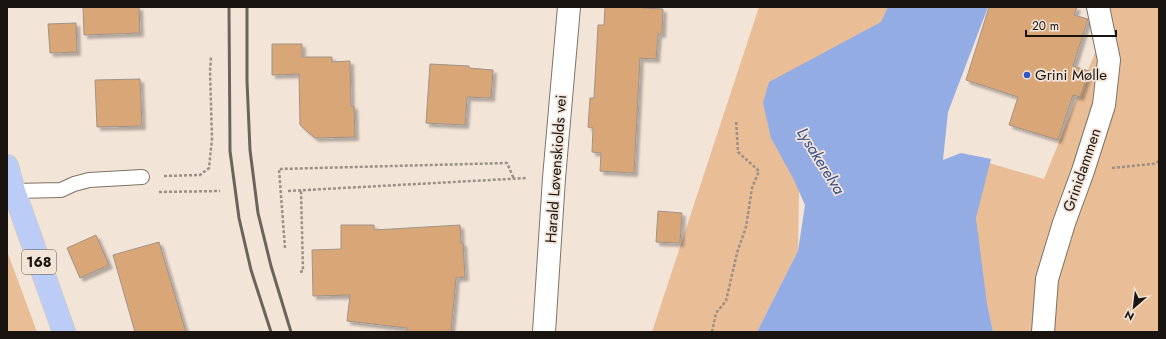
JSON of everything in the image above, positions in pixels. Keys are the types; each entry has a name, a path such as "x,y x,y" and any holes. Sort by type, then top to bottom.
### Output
{"main road":[{"name":"168","path":"7,166 10,192 64,332"}],"street":[{"name":"Harald Løvenskiolds vei","path":"544,332 554,178 569,7"},
{"name":"Grinidammen","path":"1043,332 1047,280 1064,223 1083,171 1104,105 1109,60 1098,7"}],"lane":[{"path":"10,192 61,190 74,184 90,180 142,177"}],"path":[{"path":"142,177 200,175 209,168 212,138 211,56"},
{"path":"712,332 716,313 726,301 737,253 746,227 752,188 759,171 738,152 736,120"},
{"path":"1083,171 1153,164 1159,161"},
{"path":"285,248 280,170 507,164 514,179"},
{"path":"288,191 554,178"},
{"path":"300,272 303,271 301,191"}],"shaded area":[{"path":"759,7 943,7 763,103 799,191 798,251 757,332 652,332"},
{"path":"1088,7 1159,7 1159,332 993,332 979,270 976,218 989,163 1044,179 1108,21"},
{"path":"7,251 37,332 7,332"}],"water":[{"name":"Lysakerelva","path":"888,7 988,7 948,112 943,160 961,153 991,159 976,218 987,304 993,332 757,332 798,251 805,205 793,178 771,138 763,103 769,82 881,22"}],"building":[{"path":"83,7 139,7 140,33 84,35"},
{"path":"605,7 643,7 663,9 662,34 658,34 656,59 640,58 634,173 600,171 601,153 592,152 593,128 588,127 590,98 594,98 598,25 604,25"},
{"name":"Grini Mølle","path":"989,7 1077,7 1074,15 1088,19 1073,66 1089,71 1080,97 1073,95 1058,140 1009,125 1018,97 966,80"},
{"path":"76,23 77,52 50,53 48,24"},
{"path":"272,44 302,44 302,57 332,57 332,62 350,61 351,106 354,106 355,137 315,138 300,125 299,74 272,75"},
{"path":"430,64 469,66 469,68 493,70 491,98 467,97 465,125 426,123"},
{"path":"140,79 142,126 97,127 95,80"},
{"path":"658,211 682,213 680,243 656,242"},
{"path":"341,225 374,225 374,230 460,225 461,243 463,243 465,277 456,278 451,332 407,332 407,328 347,321 350,295 313,296 312,250 341,249"},
{"path":"96,235 109,265 80,278 67,248"},
{"path":"159,242 186,332 135,332 113,255"}],"railway":[{"path":"229,7 230,151 239,218 251,270 271,332"},
{"path":"247,7 247,81 250,150 258,213 271,266 291,332"}],"place":[{"name":"Grini Mølle","path":"1027,75"}]}
